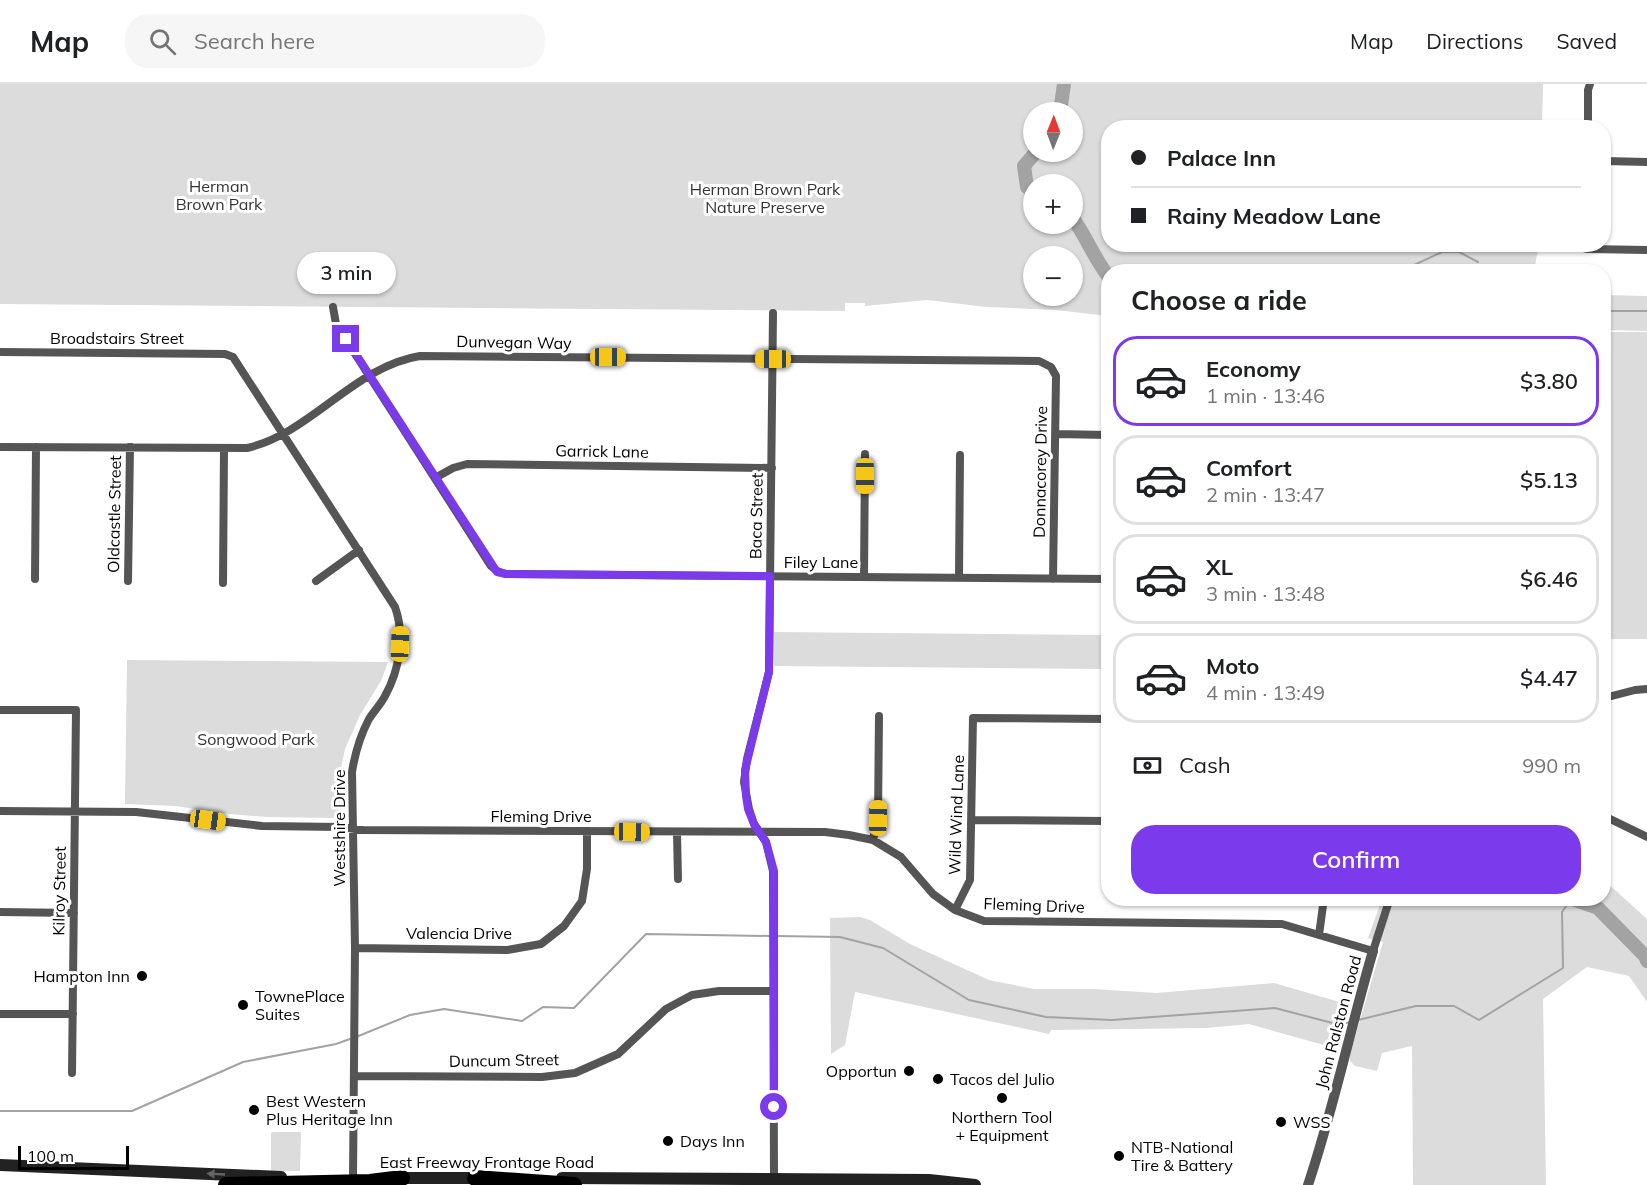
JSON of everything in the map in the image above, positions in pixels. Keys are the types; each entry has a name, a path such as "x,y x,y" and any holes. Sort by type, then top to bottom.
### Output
{"highway":[{"path":"226,1185 370,1182 402,1178"},
{"path":"476,1178 574,1185"}],"main road":[{"name":"East Freeway Frontage Road","path":"0,1165 298,1178 929,1180 975,1185"}],"street":[{"path":"1588,120 1590,84"},
{"path":"1611,161 1647,162"},
{"path":"1611,249 1647,250"},
{"path":"333,307 336,324 435,478"},
{"name":"Baca Street","path":"773,313 769,672 745,770 746,796 754,824 766,842 774,871 774,1179"},
{"name":"Broadstairs Street","path":"0,352 225,354 233,357"},
{"name":"Dunvegan Way","path":"0,447 224,449 260,445 283,433 395,362 420,356 1039,361 1051,367"},
{"name":"Westshire Drive","path":"233,357 395,607 400,630 397,663 392,680 385,696 370,718 355,753 352,772 356,948 353,1178"},
{"name":"Donnacorey Drive","path":"1051,367 1056,376 1053,579"},
{"path":"1056,434 1101,435"},
{"path":"35,579 36,447"},
{"name":"Oldcastle Street","path":"128,581 130,447"},
{"path":"223,583 224,449"},
{"path":"864,577 866,454"},
{"path":"959,578 960,455"},
{"name":"Garrick Lane","path":"435,478 453,468 467,464 772,468"},
{"name":"Filey Lane","path":"435,478 497,572 506,574 1101,579"},
{"path":"316,581 358,550"},
{"path":"1611,696 1635,690 1647,690"},
{"name":"Kilroy Street","path":"0,710 76,710 72,1073"},
{"path":"873,840 878,818 879,716"},
{"name":"Wild Wind Lane","path":"955,910 970,880 973,718 1101,719"},
{"name":"Fleming Drive","path":"0,811 136,812 262,826 677,833 825,832 873,840 901,857 933,894 955,910 984,921 1282,924 1373,951"},
{"path":"1611,819 1647,837"},
{"path":"972,820 1101,821"},
{"name":"Valencia Drive","path":"356,948 507,950 541,944 564,926 582,901 587,869 587,831"},
{"path":"677,833 678,879"},
{"path":"1319,935 1323,906"},
{"name":"John Ralston Road","path":"1308,1185 1318,1155 1356,1007 1387,906"},
{"path":"0,912 74,913"},
{"name":"Duncum Street","path":"354,1076 542,1077 575,1073 618,1054 666,1009 692,995 719,991 773,991"},
{"path":"0,1014 73,1014"},
{"name":"John Ralston Road","path":"1316,1185 1318,1155"}],"green space":[{"name":"Herman Brown Park Nature Preserve","path":"0,84 1543,84 1542,120 1101,120 1101,252 1538,252 1535,264 1101,264 1101,315 1056,310 986,307 927,300 865,306 865,303 845,303 845,311 0,304"},
{"path":"1611,295 1647,296 1647,331 1611,330"},
{"path":"1611,332 1647,332 1647,639 1611,639"},
{"path":"774,632 1101,635 1101,669 774,666"},
{"name":"Songwood Park","path":"127,660 388,662 381,681 360,715 345,749 341,768 342,809 335,818 267,817 175,806 125,804"},
{"path":"1611,886 1647,919 1647,1002 1629,976 1587,967 1543,999 1546,1185 1413,1185 1412,1046 1382,1053 1377,1071 1355,1066 1350,1061 1350,1054 1383,942 1368,938 1379,906 1611,906"},
{"path":"860,917 870,920 910,944 989,980 1034,989 1094,989 1156,993 1274,983 1350,1005 1338,1049 1249,1024 1207,1028 1051,1030 1049,1034 855,992 845,1045 831,1054 830,918"},
{"path":"301,1132 300,1171 271,1171 271,1133"}],"waterway":[{"path":"1061,102 1064,84"},
{"path":"1025,174 1024,166 1027,162"},
{"path":"1083,234 1101,266"},
{"path":"1416,264 1442,252"},
{"path":"1442,252 1459,252"},
{"path":"1459,252 1478,262"},
{"path":"1611,311 1647,311"},
{"path":"1358,1020 1416,1006 1454,1006 1479,1020 1563,968 1562,912 1566,906"},
{"path":"1592,906 1598,908 1645,956 1647,961"},
{"path":"356,1037 410,1015 444,1009 522,1021 543,1007 574,1008 646,934 770,936"},
{"path":"776,936 840,937 883,948 969,1000 1046,1017 1112,1020 1275,1008 1340,1025 1350,1022"},
{"path":"0,1111 132,1111 243,1062 336,1044 350,1039"}],"place":[{"name":"Hampton Inn","path":"142,976"},
{"name":"TownePlace Suites","path":"243,1005"},
{"name":"Opportun","path":"909,1071"},
{"name":"Tacos del Julio","path":"938,1079"},
{"name":"Northern Tool + Equipment","path":"1002,1098"},
{"name":"Best Western Plus Heritage Inn","path":"254,1110"},
{"name":"WSS","path":"1281,1122"},
{"name":"Days Inn","path":"668,1141"},
{"name":"NTB-National Tire & Battery","path":"1119,1156"}],"route":[{"path":"346,339 497,572 506,574 770,576 769,672 745,770 744,783 748,809 754,824 766,842 774,871 774,1107"}],"park label":[{"name":"Herman Brown Park","path":"219,195"}]}
